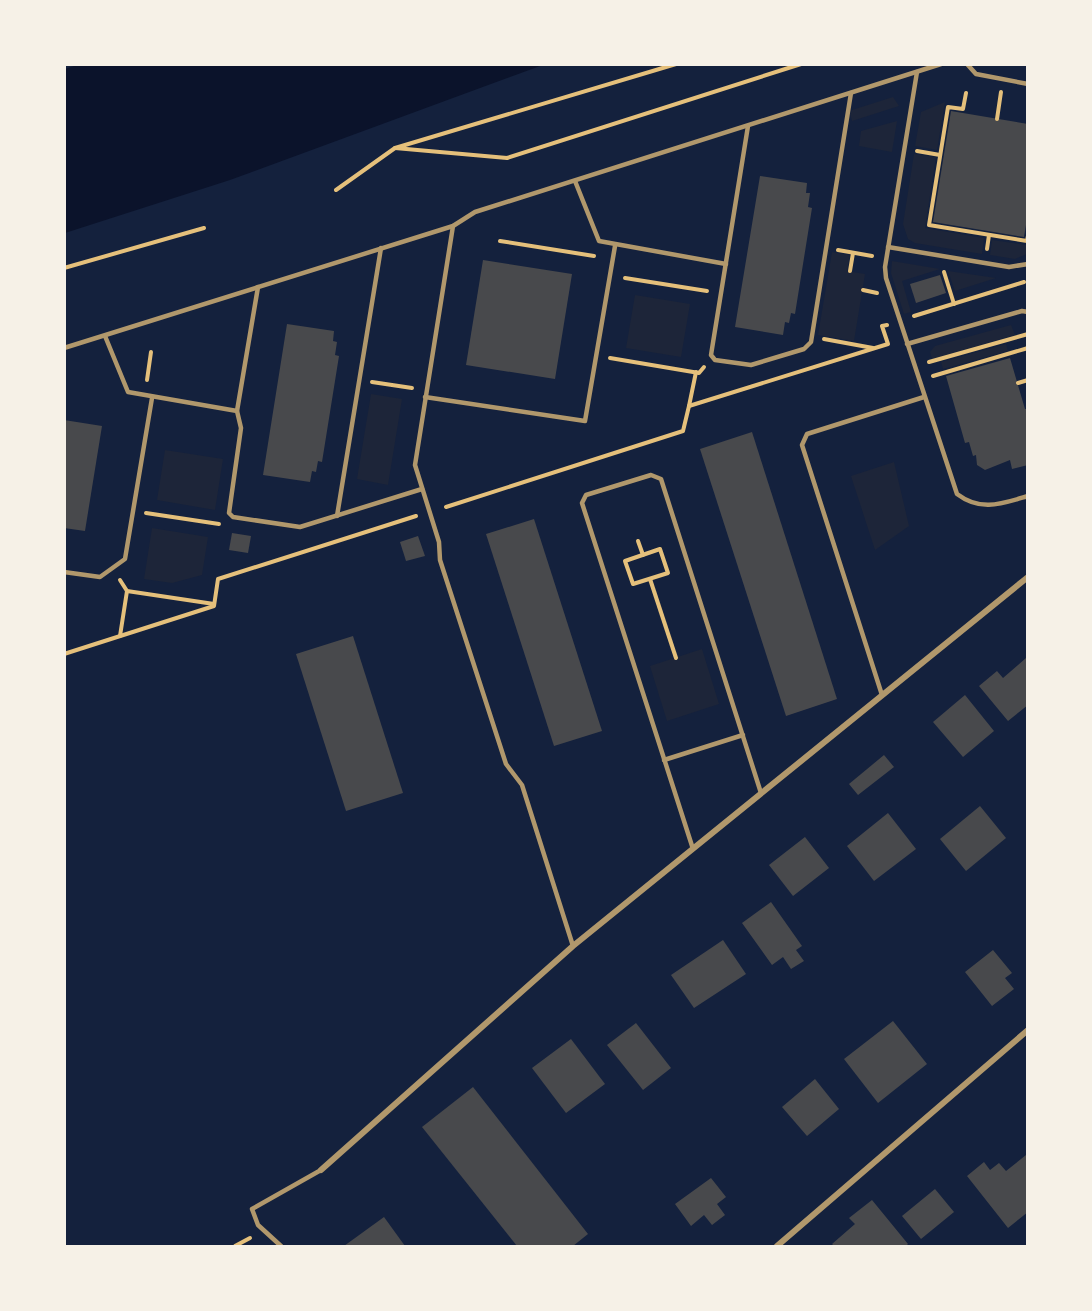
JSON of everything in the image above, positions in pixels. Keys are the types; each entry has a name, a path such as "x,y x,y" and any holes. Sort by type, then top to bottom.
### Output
{"street":[{"path":"321,1170 573,946 1028,577"},
{"path":"777,1246 1028,1030"}],"lane":[{"path":"64,348 453,226 475,212 941,64"},
{"path":"967,64 976,74 1028,84"},
{"path":"917,72 886,258 886,278 957,494 967,502 984,506 1028,496"},
{"path":"748,126 712,358 756,364 809,346 851,93"},
{"path":"575,181 599,241 615,246 726,264"},
{"path":"453,226 415,465 439,542 440,560 506,764 522,785 573,946"},
{"path":"425,398 585,421 615,246"},
{"path":"888,247 1009,267 1028,264"},
{"path":"337,516 381,248"},
{"path":"258,287 237,411 241,428 228,509 233,517 300,527 422,489"},
{"path":"907,344 1022,311 1028,312"},
{"path":"105,336 128,392 237,411"},
{"path":"882,695 802,445 807,434 924,397"},
{"path":"64,572 100,577 121,564 127,554 152,398"},
{"path":"693,849 582,503 586,495 651,475 661,479 761,793"},
{"path":"664,760 743,735"},
{"path":"281,1246 258,1224 252,1209 321,1170"}],"path":[{"path":"336,190 394,148 676,64"},
{"path":"394,148 507,158 801,64"},
{"path":"997,119 1003,80"},
{"path":"966,93 963,109 948,107 929,225 1027,241 1028,236"},
{"path":"904,149 940,155"},
{"path":"64,268 204,228"},
{"path":"500,241 598,257"},
{"path":"826,248 886,258"},
{"path":"850,271 853,253"},
{"path":"945,256 943,268 954,304"},
{"path":"625,278 713,292"},
{"path":"907,318 1028,280"},
{"path":"689,406 888,344 882,326 890,324"},
{"path":"928,363 1028,334"},
{"path":"811,337 874,348"},
{"path":"933,376 1028,348"},
{"path":"144,396 151,352"},
{"path":"597,356 696,372"},
{"path":"446,507 683,431 696,372 712,358"},
{"path":"360,380 427,390"},
{"path":"1018,383 1028,380"},
{"path":"134,510 219,524 233,517"},
{"path":"214,604 218,579 417,516"},
{"path":"639,541 643,555"},
{"path":"660,549 668,573 633,584 625,561 643,555 660,549"},
{"path":"112,570 127,591 120,636"},
{"path":"650,579 676,658"},
{"path":"127,591 214,604"},
{"path":"64,654 214,604"}],"shaded area":[{"path":"80,64 543,65 230,180 65,233 65,69"},
{"path":"893,97 899,106 852,121 850,114 852,110"},
{"path":"945,102 937,150 915,146 921,112"},
{"path":"897,121 892,152 859,146 861,131"},
{"path":"914,154 936,157 925,228 984,238 982,254 915,243 908,239 903,224"},
{"path":"992,240 1027,245 1027,254 1015,259 990,255"},
{"path":"832,252 850,255 847,271 865,274 854,341 818,335"},
{"path":"892,261 940,269 902,281 911,312 904,314 891,273"},
{"path":"948,271 996,278 955,291"},
{"path":"635,295 690,304 681,357 626,348"},
{"path":"1011,325 1015,335 932,359 930,352 935,346"},
{"path":"1006,344 1008,351 943,369 941,362"},
{"path":"371,394 402,399 388,485 357,479"},
{"path":"165,450 223,459 215,510 157,500"},
{"path":"894,462 909,526 875,550 851,476"},
{"path":"152,528 208,537 202,575 172,583 144,579"},
{"path":"702,649 719,704 667,721 650,666"}],"building":[{"path":"951,111 1028,124 1028,213 1024,237 933,222"},
{"path":"760,176 807,183 806,193 810,193 808,207 812,208 795,314 791,313 789,323 785,322 783,335 735,327"},
{"path":"483,260 572,274 555,379 466,365"},
{"path":"940,275 946,293 916,303 910,284"},
{"path":"287,324 334,331 333,341 337,342 335,355 339,356 322,462 318,461 316,472 312,471 310,482 263,475"},
{"path":"1010,358 1025,409 1028,409 1028,465 1012,469 1010,460 985,470 977,465 976,455 973,456 969,442 965,443 946,376"},
{"path":"64,420 102,426 85,531 64,528"},
{"path":"752,432 837,699 786,716 700,449"},
{"path":"534,519 602,731 554,746 486,534"},
{"path":"232,533 251,536 248,553 229,550"},
{"path":"418,536 425,556 406,561 400,542"},
{"path":"353,636 403,793 346,811 296,654"},
{"path":"1026,658 1028,705 1008,721 979,686 997,671 1003,678"},
{"path":"965,695 994,731 963,757 933,722"},
{"path":"884,755 894,767 858,795 849,784"},
{"path":"980,806 1006,838 966,871 940,839"},
{"path":"888,813 916,849 874,881 847,846"},
{"path":"805,837 829,868 793,896 769,865"},
{"path":"771,902 802,946 796,950 804,961 791,969 783,957 772,965 742,923"},
{"path":"723,940 746,974 694,1008 671,975"},
{"path":"993,950 1012,973 1005,978 1014,989 992,1006 965,972"},
{"path":"893,1021 927,1064 878,1103 844,1059"},
{"path":"636,1023 671,1068 643,1090 607,1045"},
{"path":"571,1039 605,1084 566,1113 532,1068"},
{"path":"815,1079 839,1109 807,1136 782,1107"},
{"path":"473,1087 588,1234 573,1246 517,1246 422,1127"},
{"path":"1026,1155 1028,1212 1008,1228 967,1176 984,1162 990,1170 999,1163 1006,1171"},
{"path":"711,1178 726,1197 717,1204 725,1215 712,1225 704,1215 691,1226 675,1204"},
{"path":"935,1189 954,1212 921,1239 902,1216"},
{"path":"872,1200 908,1244 906,1246 834,1246 832,1244 855,1224 849,1218"},
{"path":"384,1217 405,1246 344,1246"}]}
